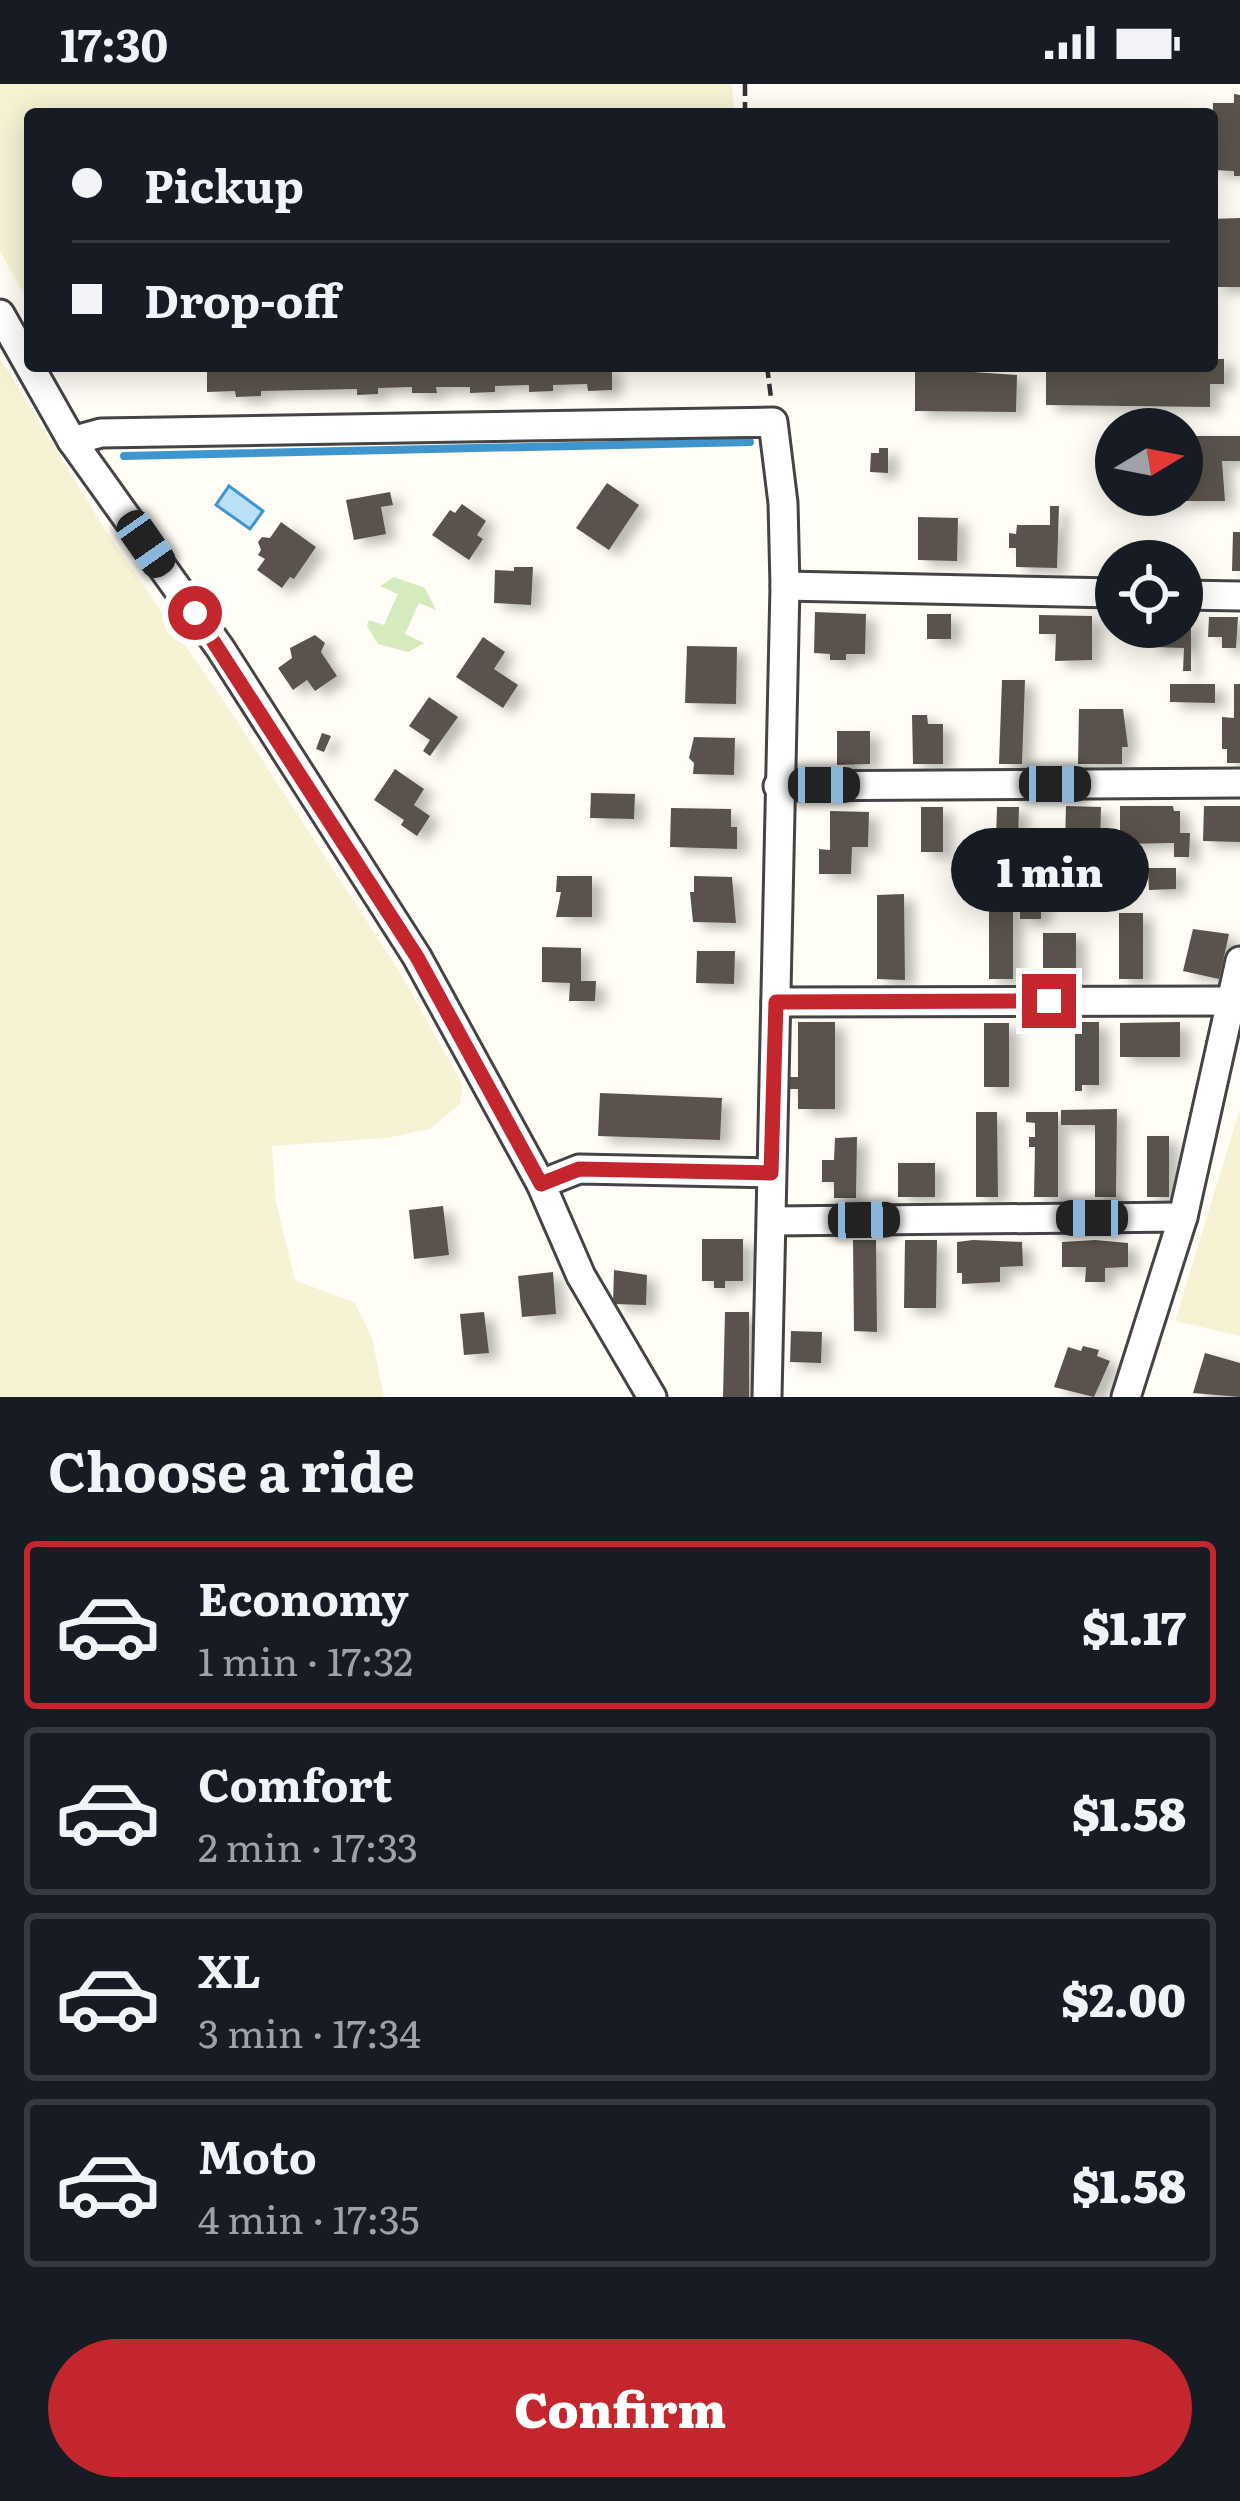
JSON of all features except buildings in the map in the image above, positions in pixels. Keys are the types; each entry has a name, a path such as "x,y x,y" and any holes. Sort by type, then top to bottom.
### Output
{"street":[{"path":"0,314 24,356"},
{"path":"33,372 72,441 220,648 417,957 541,1184 581,1276 652,1397"},
{"path":"72,441 101,433 773,422 783,503 784,586 767,1397"},
{"path":"784,586 1095,593"},
{"path":"1203,595 1240,596"},
{"path":"778,786 1240,783"},
{"path":"1126,1397 1184,1217 1240,961"},
{"path":"776,1002 1231,1000"},
{"path":"541,1184 579,1169 771,1173"},
{"path":"773,1221 1184,1217"}],"shaded area":[{"path":"0,84 732,84 734,108 24,108 24,293 0,251"},
{"path":"0,358 107,533 226,704 398,969 463,1085 460,1104 430,1129 387,1138 272,1146 276,1202 295,1280 355,1303 372,1338 384,1397 0,1397"},
{"path":"1240,1109 1240,1336 1175,1321"}],"green space":[{"path":"394,577 425,588 436,610 419,603 405,634 424,643 408,652 378,644 367,626 369,620 384,625 398,594 380,586"}],"water":[{"path":"229,486 263,511 250,529 216,505"}],"waterway":[{"path":"124,456 750,442"}],"route":[{"path":"195,613 417,957 541,1184 579,1169 771,1173 776,1002 1049,1001"}]}
